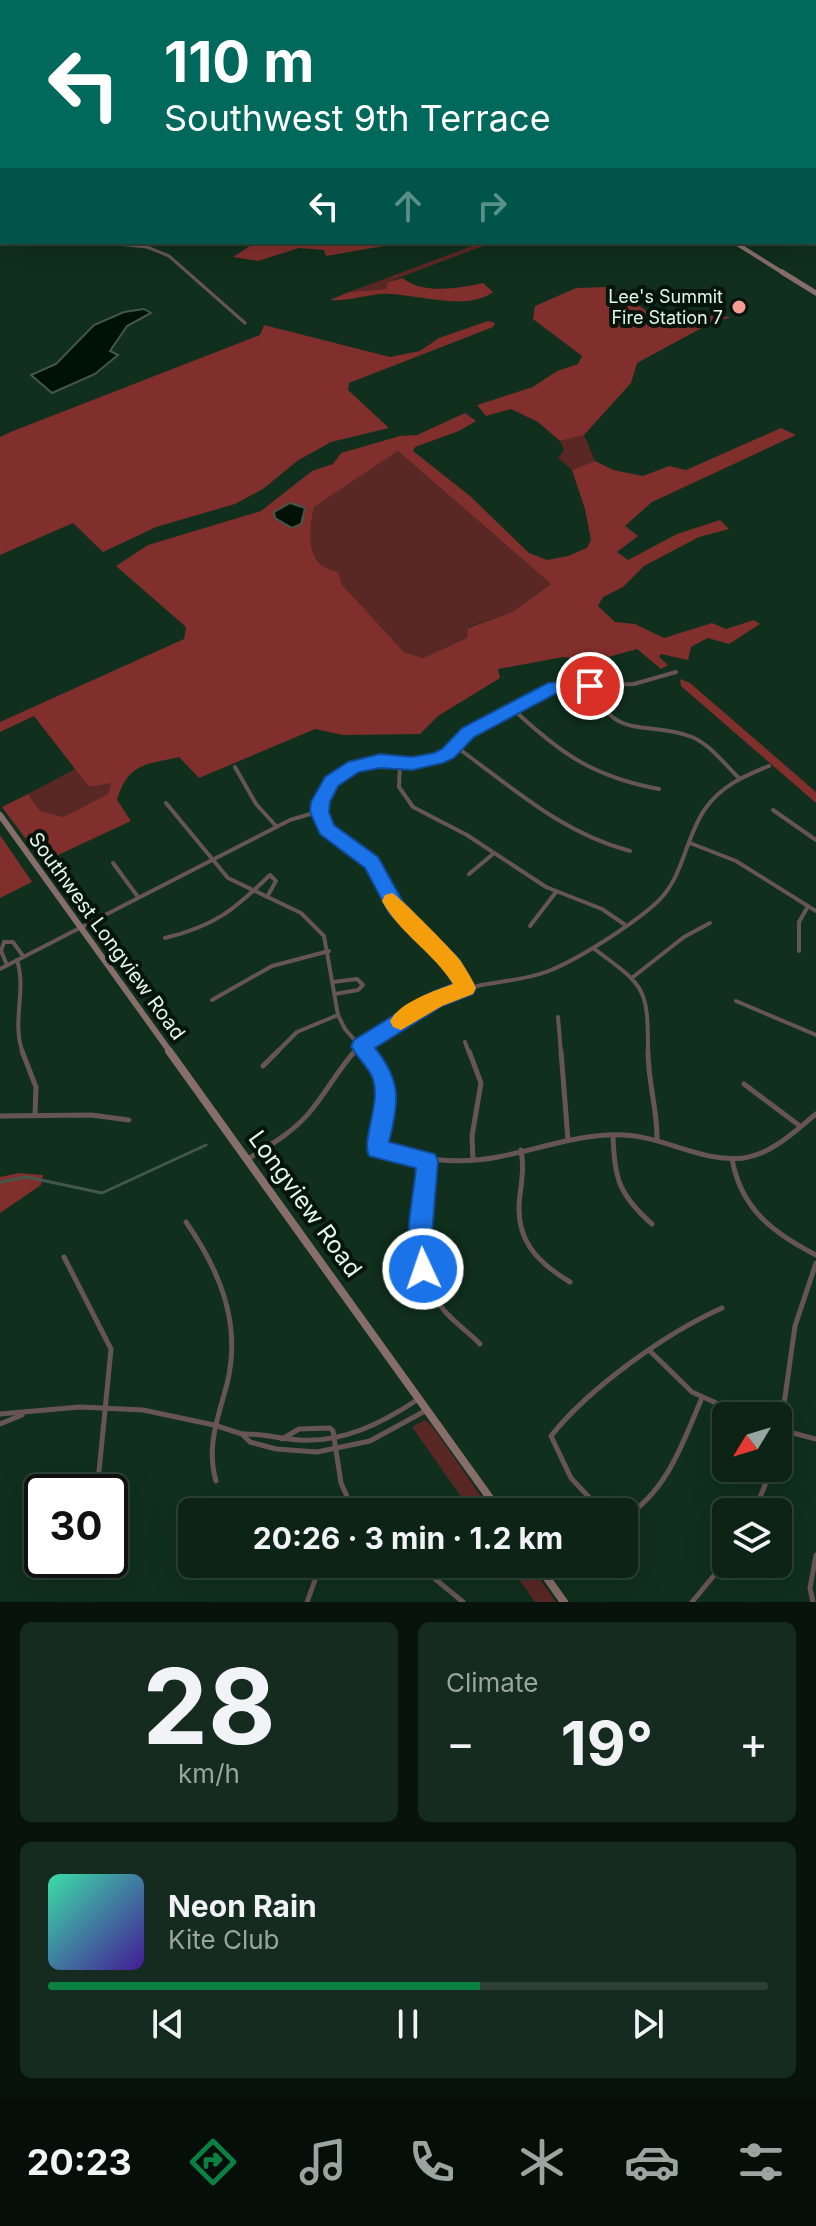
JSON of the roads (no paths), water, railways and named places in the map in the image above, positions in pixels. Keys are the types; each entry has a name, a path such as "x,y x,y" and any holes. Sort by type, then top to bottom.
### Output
{"street":[{"path":"123,244 169,256 245,323"},
{"path":"737,244 816,293"},
{"path":"466,988 452,965 396,907 378,870 327,829 320,811 325,791 341,774 367,763 437,759 468,732 554,687 634,684 676,672"},
{"path":"595,686 601,707 610,717 633,728 692,737 707,746 739,778"},
{"path":"514,710 561,754 579,766 628,784 659,789"},
{"path":"455,746 554,819 612,848 630,851"},
{"path":"400,762 399,787 407,801 556,892 602,909 624,924"},
{"path":"248,1159 289,1133 310,1112 335,1073 361,1046 435,1000 466,988 544,973 593,948 656,904 681,868 703,811 719,793 739,778 769,766"},
{"path":"235,767 256,804 276,826"},
{"path":"166,803 228,878 310,920 324,936 338,1015 345,1029 382,1072 386,1089 385,1120 377,1149 427,1161 473,1159 568,1140 613,1135 657,1138 732,1159 762,1153 816,1114"},
{"path":"773,810 816,840"},
{"path":"0,969 276,826 320,811"},
{"name":"Southwest Longview Road","path":"0,815 188,1076"},
{"path":"690,843 736,861 816,911"},
{"path":"469,874 493,854"},
{"path":"113,863 138,897"},
{"path":"165,938 193,931 233,911 270,875 276,881 267,897"},
{"path":"530,926 556,892"},
{"path":"799,951 799,922 807,908"},
{"path":"633,977 684,937 710,923"},
{"path":"7,965 1,951 4,942 13,942 20,958 23,984 17,1032 40,1093 35,1115"},
{"path":"593,948 633,977 648,1004 648,1068 657,1107 657,1138"},
{"path":"212,1000 272,966 329,951"},
{"path":"333,982 357,979 363,985 358,990 335,994"},
{"path":"736,1001 816,1035"},
{"path":"263,1066 297,1032 338,1015"},
{"path":"558,1017 568,1140"},
{"path":"465,1042 481,1083 472,1136 473,1159"},
{"name":"Longview Road","path":"188,1076 490,1498"},
{"path":"744,1084 800,1126"},
{"path":"0,1116 91,1115 129,1120"},
{"path":"613,1135 616,1185 624,1198 652,1224"},
{"path":"521,1150 525,1165 518,1214 522,1238 537,1259 570,1282"},
{"path":"732,1159 739,1193 755,1215 771,1230 816,1255"},
{"path":"427,1161 420,1246 423,1269 445,1310 480,1344"},
{"path":"186,1222 206,1250 228,1304 232,1327 233,1352 209,1457 216,1481"},
{"path":"64,1257 111,1349 99,1474"},
{"path":"784,1402 795,1326 816,1263"},
{"path":"591,1498 570,1475 555,1451 551,1436 573,1408 688,1323 722,1308"},
{"path":"650,1351 670,1376 701,1400 712,1404"},
{"path":"242,1434 252,1432 282,1439 335,1438 369,1429 419,1398"},
{"path":"638,1506 667,1476 701,1400"},
{"path":"0,1414 54,1408 143,1410 214,1425 242,1434 250,1442 276,1449 335,1451 378,1438 427,1410"},
{"path":"0,1424 24,1413"},
{"path":"282,1439 293,1430 330,1428 335,1438 341,1483 348,1498"},
{"path":"792,1433 816,1439"},
{"path":"813,1602 810,1588 816,1555"},
{"path":"307,1602 316,1578"},
{"path":"434,1578 463,1602"},
{"path":"547,1578 564,1602"},
{"path":"692,1602 712,1578"}],"waterway":[{"path":"0,1182 27,1177 102,1193 206,1145"}],"place":[{"name":"Lee's Summit Fire Station 7","path":"739,307"}]}
